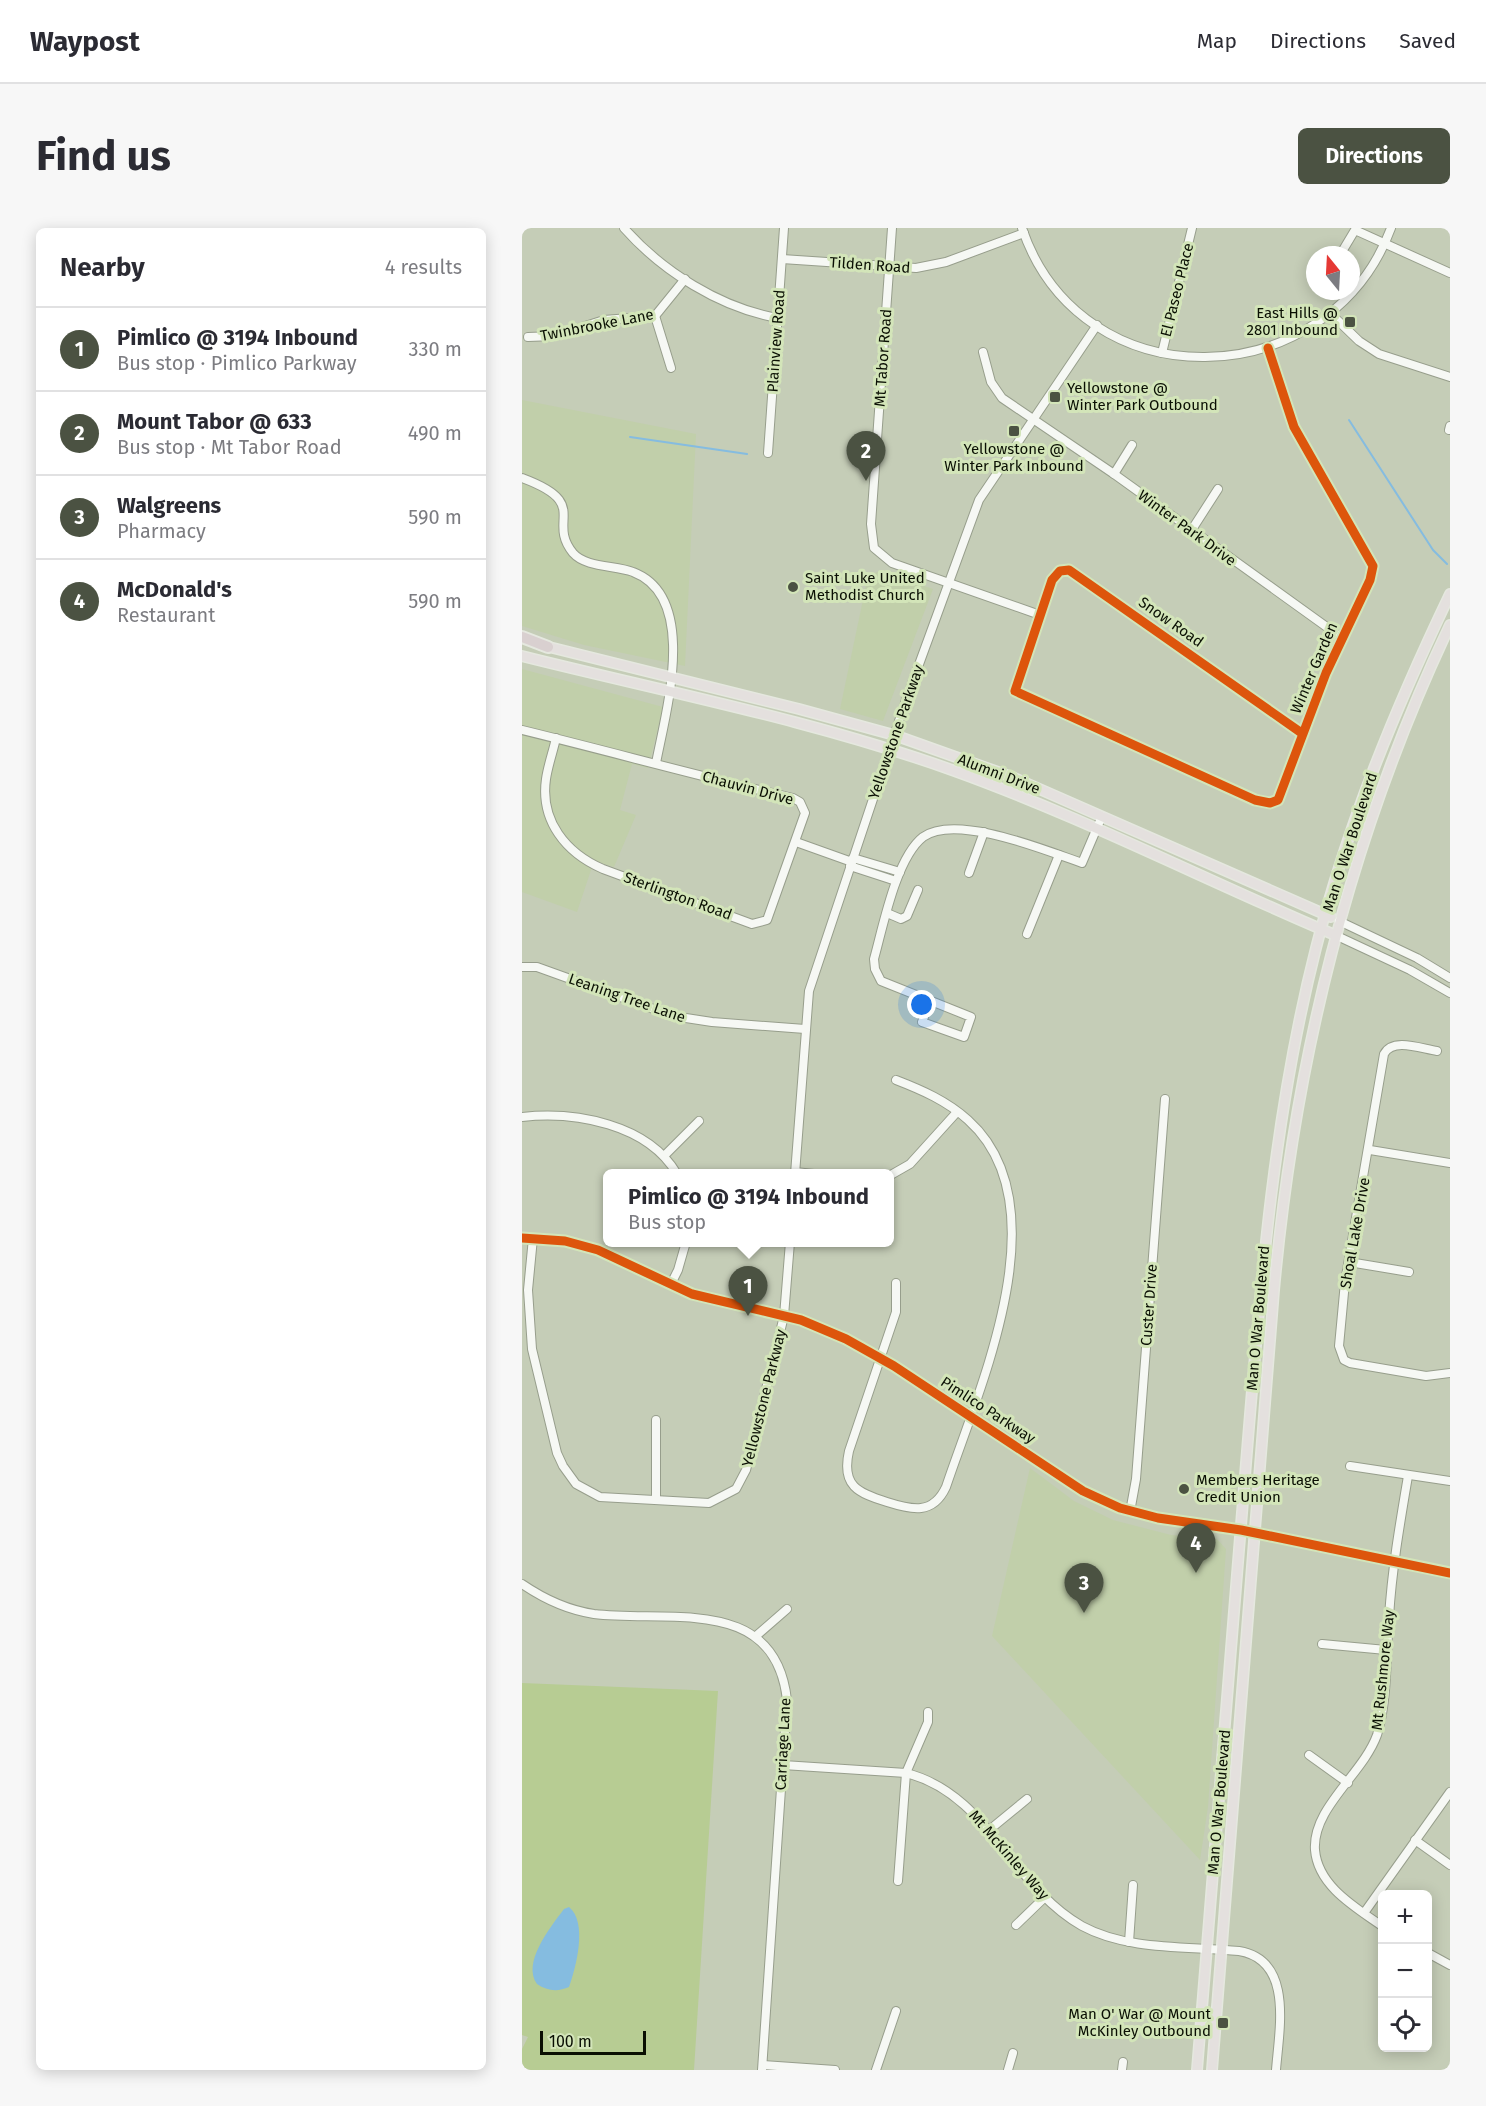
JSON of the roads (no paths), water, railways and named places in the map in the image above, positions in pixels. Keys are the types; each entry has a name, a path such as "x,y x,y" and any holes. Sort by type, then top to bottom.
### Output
{"highway":[{"path":"522,638 548,647"}],"main road":[{"name":"Man O War Boulevard","path":"1197,2070 1270,1189 1289,1069 1321,929 1360,805 1398,708 1450,594"},
{"name":"Man O War Boulevard","path":"1212,2070 1284,1188 1301,1080 1339,921 1401,740 1450,626"},
{"name":"Alumni Drive","path":"548,647 894,735 1012,777 1339,921"},
{"name":"Alumni Drive","path":"522,656 795,723 890,749 1014,794 1335,935"}],"street":[{"path":"624,228 650,254 685,279 746,311 778,318"},
{"name":"Plainview Road","path":"768,453 784,228"},
{"name":"Mt Tabor Road","path":"892,228 871,524 872,541 879,554 891,563 949,582"},
{"name":"El Paseo Place","path":"1162,353 1192,228"},
{"path":"1023,230 1051,281 1069,302 1097,325 1134,345 1162,353 1214,358 1239,356 1268,348 1302,333 1331,314 1364,279 1385,244 1391,228"},
{"path":"1344,246 1352,229 1450,273"},
{"name":"Tilden Road","path":"782,259 928,267 1023,230"},
{"name":"Twinbrooke Lane","path":"528,337 554,336 604,320 655,316 685,279"},
{"path":"1331,314 1359,341 1379,354 1450,377"},
{"path":"655,316 671,368"},
{"name":"Yellowstone Parkway","path":"795,1169 805,1029 812,978 894,735 979,500 1097,325"},
{"name":"Winter Garden","path":"1040,615 1015,691 1244,795 1264,803 1278,800 1342,638 1370,580 1373,566 1294,427 1268,348"},
{"name":"Winter Park Drive","path":"983,352 995,390 1342,638"},
{"path":"1114,474 1131,445"},
{"path":"522,478 546,488 560,499 566,514 566,539 574,554 589,562 635,572 658,590 673,619 669,692 656,763"},
{"path":"1191,531 1218,489"},
{"name":"Snow Road","path":"1040,615 1054,576 1063,571 1073,572 1303,734"},
{"path":"949,582 1040,615"},
{"name":"Chauvin Drive","path":"522,730 797,800 802,804 805,813 796,842"},
{"name":"Sterlington Road","path":"556,738 545,781 546,806 563,842 580,858 591,864 758,924 770,916 796,842"},
{"path":"930,1002 922,1022 964,1037 971,1017 881,981 875,969 874,959 896,881 924,837 944,830 962,829 984,832 1082,863 1102,816"},
{"path":"969,873 984,832"},
{"path":"796,842 896,881"},
{"path":"1028,934 1059,855"},
{"path":"852,862 900,872"},
{"path":"887,913 901,919 907,916 918,890"},
{"name":"Alumni Drive","path":"1339,921 1400,950 1450,978"},
{"name":"Alumni Drive","path":"1335,935 1410,970 1450,993"},
{"name":"Leaning Tree Lane","path":"522,967 537,967 660,1012 691,1020 805,1029"},
{"name":"Shoal Lake Drive","path":"1437,1051 1398,1045 1387,1049 1349,1262 1339,1346 1344,1360 1350,1363 1420,1375 1450,1373"},
{"path":"896,1080 935,1096 975,1128 993,1153 1007,1187 1011,1213 1006,1298 946,1487 942,1496 932,1506 906,1509 858,1491 849,1478 847,1463 896,1312 898,1298 896,1283"},
{"name":"Custer Drive","path":"1130,1512 1136,1479 1165,1099"},
{"path":"894,1173 910,1164 957,1112"},
{"path":"522,1117 562,1116 595,1121 630,1133 664,1156 674,1169"},
{"path":"664,1156 699,1121"},
{"path":"1370,1150 1450,1163"},
{"name":"Pimlico Parkway","path":"522,1238 565,1241 598,1250 692,1294 784,1316 846,1339 881,1358 1083,1491 1130,1512 1180,1522 1241,1530 1450,1573"},
{"name":"Yellowstone Parkway","path":"533,1238 528,1290 529,1328 563,1466 576,1484 600,1497 709,1503 729,1494 741,1482 784,1316 790,1247"},
{"path":"671,1284 685,1247"},
{"path":"1349,1262 1409,1272"},
{"path":"656,1420 656,1500"},
{"path":"1350,1466 1450,1481"},
{"name":"Mt Rushmore Way","path":"1378,1923 1325,1879 1316,1853 1315,1842 1321,1821 1370,1751 1377,1733 1393,1563 1408,1476"},
{"name":"Carriage Lane","path":"522,1584 553,1602 593,1614 720,1620 756,1636 777,1662 785,1684 787,1700 763,2068"},
{"path":"756,1636 787,1609"},
{"path":"1322,1644 1386,1650"},
{"path":"898,1881 906,1773 928,1722 928,1712"},
{"path":"1309,1755 1348,1783"},
{"name":"Mt McKinley Way","path":"783,1765 906,1773 924,1778 947,1789 971,1810 1044,1898 1082,1926 1111,1938 1129,1942 1222,1949 1253,1955 1269,1968 1277,1980 1279,1993 1276,2070"},
{"path":"1364,1913 1450,1792"},
{"path":"988,1831 1027,1799"},
{"path":"1415,1840 1450,1865"},
{"path":"1129,1942 1133,1885"},
{"path":"1016,1925 1044,1898"},
{"path":"1432,1955 1450,1965"},
{"path":"876,2070 896,2011"},
{"path":"1008,2070 1013,2053"},
{"path":"763,2068 835,2070"}],"water":[{"path":"569,1907 578,1923 579,1946 575,1969 569,1987 553,1990 537,1984 533,1976 533,1966 539,1946 551,1926 564,1909"}],"waterway":[{"path":"1349,420 1433,550 1447,564"},
{"path":"630,437 747,454"}],"place":[{"name":"East Hills @ 2801 Inbound","path":"1350,322"},
{"name":"Yellowstone @ Winter Park Outbound","path":"1055,397"},
{"name":"Yellowstone @ Winter Park Inbound","path":"1014,431"},
{"name":"Mount Tabor @ 633","path":"866,481"},
{"name":"Saint Luke United Methodist Church","path":"793,587"},
{"name":"Pimlico @ 3194 Inbound","path":"748,1316"},
{"name":"Members Heritage Credit Union","path":"1184,1489"},
{"name":"McDonald's","path":"1196,1573"},
{"name":"Walgreens","path":"1084,1613"},
{"name":"Man O' War @ Mount McKinley Outbound","path":"1223,2023"}]}
